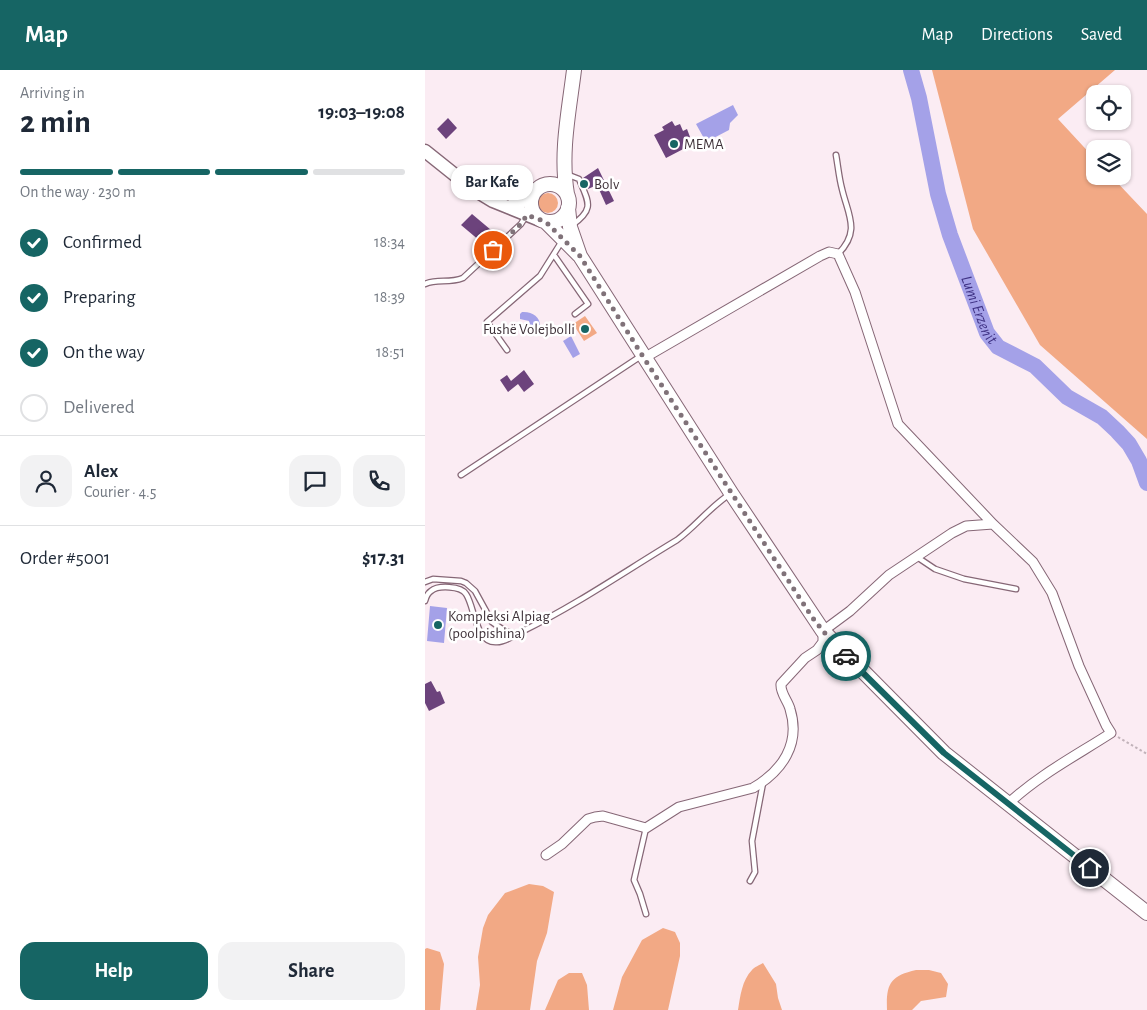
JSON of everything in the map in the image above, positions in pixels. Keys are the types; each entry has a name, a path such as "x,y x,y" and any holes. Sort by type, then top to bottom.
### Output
{"main road":[{"path":"574,70 563,174 570,227 580,256 731,493 823,631 944,753 1147,913"},
{"path":"550,184 565,144"},
{"path":"425,151 470,187 493,201 543,221 554,222 564,216 567,201 561,187 545,184 537,188 531,198 532,212 543,221 580,256"},
{"path":"508,207 531,198"}],"street":[{"path":"643,357 819,256 829,252 838,254 855,292 898,424 993,524 1033,562 1052,593 1079,666 1111,733 1040,778 1008,804"},
{"path":"546,854 561,844 588,819 595,816 603,816 646,828 679,807 753,788 764,782 783,763 788,756 793,742 790,709 781,684 805,658 817,650 823,642 823,631 850,612 905,562 917,557 952,533 966,526 993,524"}],"lane":[{"path":"835,154 842,191 852,224 846,246 838,254"},
{"path":"563,174 569,174 579,179 589,203 586,214 570,227"},
{"path":"425,284 433,281 449,282 463,278 521,224 527,215"},
{"path":"507,350 487,322 540,276 563,240"},
{"path":"554,255 588,304 575,314"},
{"path":"461,475 643,357"},
{"path":"425,601 431,591 437,588 459,589 467,595 477,627 483,636 490,642 498,642 557,612 677,540 731,493"},
{"path":"917,557 935,569 964,579 1016,589"},
{"path":"425,582 433,579 466,583 475,591 492,622 505,631 517,634"},
{"path":"750,881 755,872 752,841 764,782"},
{"path":"646,828 634,880 646,914"}],"path":[{"path":"1111,733 1147,754"}],"shaded area":[{"path":"932,70 1115,70 1098,85 1086,85 1086,95 1058,119 1086,149 1086,185 1120,185 1147,214 1147,439 1040,345 973,229"},
{"path":"733,105 738,115 730,123 729,130 706,142 696,124"},
{"path":"544,193 552,193 558,199 558,207 552,213 544,213 538,207 538,199"},
{"path":"522,312 531,313 538,318 540,326 537,335 535,336 530,333 529,321 520,319"},
{"name":"Fushë Volejbolli","path":"585,316 597,333 584,341 573,324"},
{"path":"571,336 580,354 573,358 563,341"},
{"path":"430,606 447,608 444,643 427,641"},
{"path":"529,884 543,886 554,892 547,933 537,961 530,1010 476,1010 480,985 478,957 483,928 488,915 505,893"},
{"path":"663,928 675,932 680,943 680,956 668,1010 613,1010 622,977 642,940"},
{"path":"425,949 440,952 444,964 440,1010 425,1010"},
{"path":"763,963 776,984 782,1010 738,1010 746,979 753,969"},
{"path":"916,970 929,970 941,973 948,984 946,997 921,1001 912,1010 887,1010 887,994 891,982 900,975"},
{"path":"569,973 582,973 587,985 589,1010 545,1010 558,980"}],"building":[{"path":"448,118 457,128 446,139 437,129"},
{"path":"672,121 675,126 680,124 683,131 687,129 691,145 666,158 654,135 664,130 662,127"},
{"path":"598,168 614,201 606,205 597,185 588,189 583,178"},
{"path":"472,214 491,230 480,241 461,225"},
{"path":"524,370 534,384 524,392 518,384 508,392 500,380 507,375 511,381"},
{"path":"431,681 437,692 440,691 445,703 429,711 425,703 425,684"}],"waterway":[{"name":"Lumi Erzenit","path":"911,70 919,98 938,194 950,235 987,333 998,347 1035,366 1067,397 1102,417 1117,431 1129,444 1139,461 1147,483"}],"way so far":[{"path":"493,250 521,224 527,215 546,222 580,256 812,617 846,656"}],"place":[{"name":"MEMA","path":"674,144"},
{"name":"Bolv","path":"584,184"},
{"name":"Bar Kafe","path":"493,250"},
{"name":"Fushë Volejbolli","path":"585,329"},
{"name":"Kompleksi Alpiag (poolpishina)","path":"438,625"}],"route":[{"path":"846,656 944,753 1090,868"}]}
